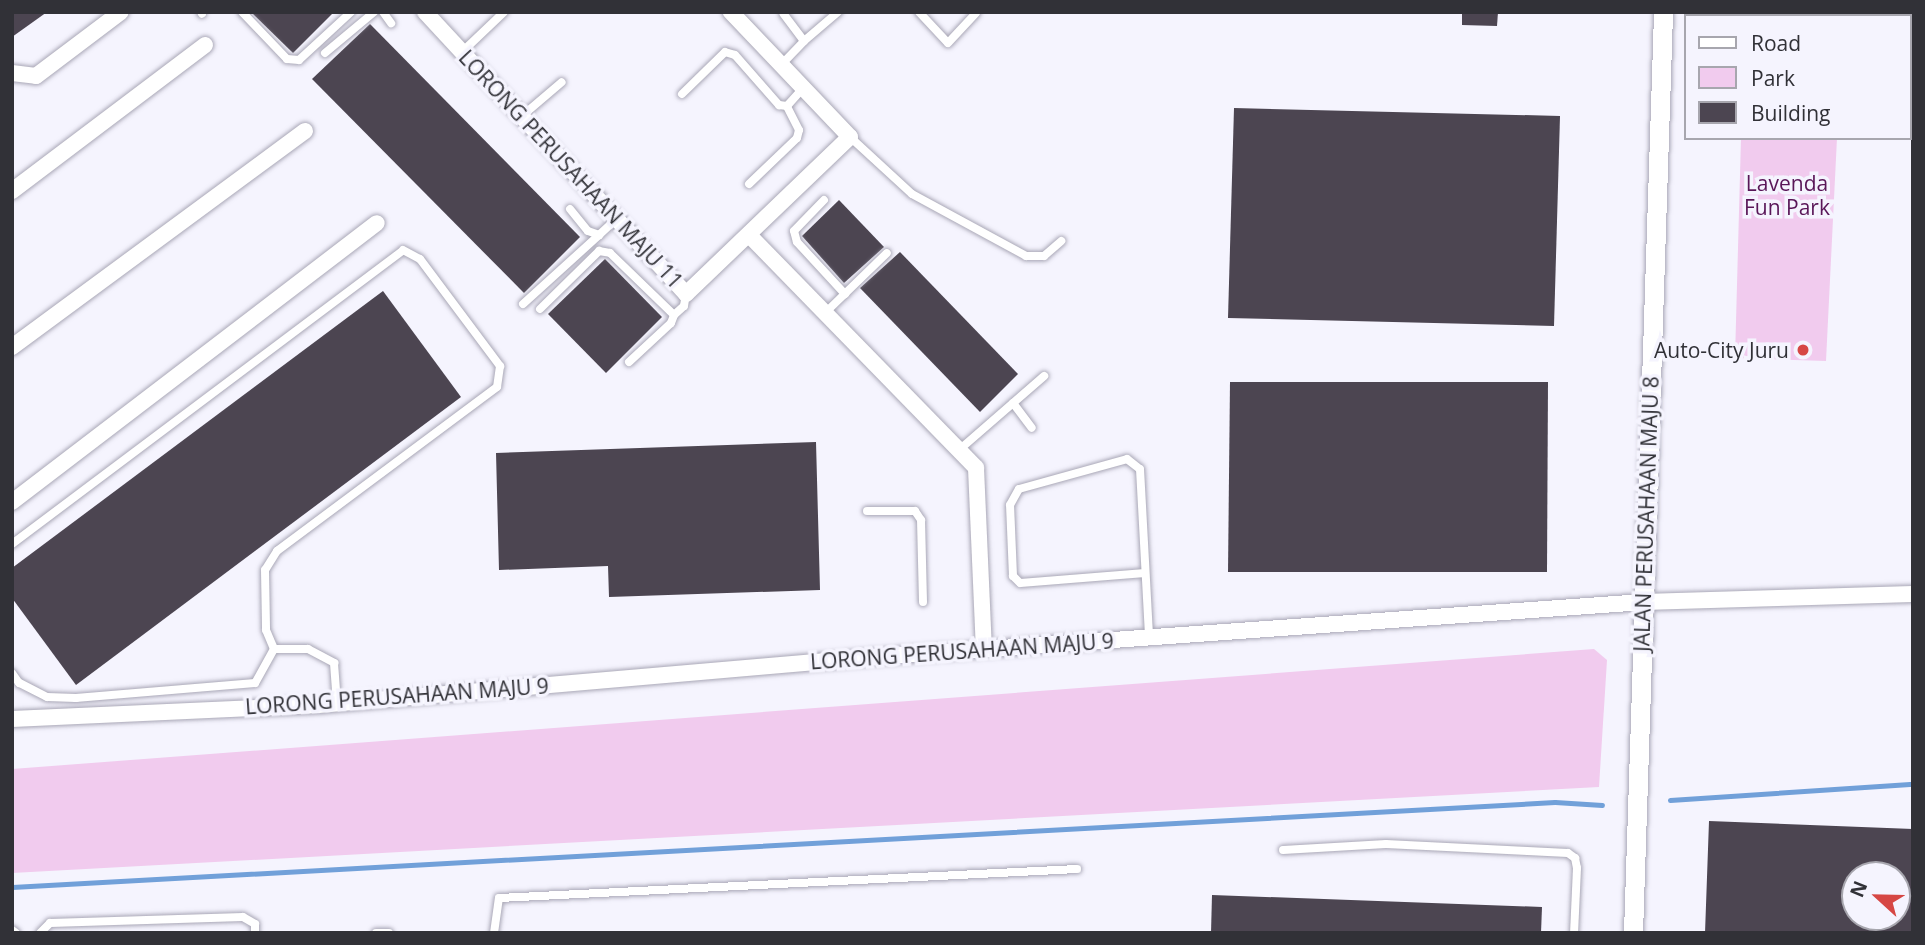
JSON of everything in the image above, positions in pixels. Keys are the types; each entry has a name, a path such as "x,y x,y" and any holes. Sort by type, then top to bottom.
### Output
{"street":[{"path":"12,73 36,76 121,12"},
{"name":"LORONG PERUSAHAAN MAJU 11","path":"425,12 686,294 850,137"},
{"path":"731,12 850,137"},
{"name":"JALAN PERUSAHAAN MAJU 8","path":"1633,933 1663,12"},
{"path":"12,191 205,45"},
{"path":"12,347 305,131"},
{"path":"12,502 377,223"},
{"path":"749,235 976,468 984,649"},
{"name":"LORONG PERUSAHAAN MAJU 9","path":"12,719 337,704 984,649 1643,603 1913,594"}],"lane":[{"path":"242,12 287,59 299,60 351,12"},
{"path":"325,53 374,12"},
{"path":"383,12 391,23"},
{"path":"462,52 504,12"},
{"path":"781,65 838,12"},
{"path":"919,12 948,43 976,13"},
{"path":"783,14 804,41"},
{"path":"682,94 725,52 734,55 779,104 787,106 799,130 797,138 749,184"},
{"path":"522,117 562,82"},
{"path":"787,106 803,88"},
{"path":"850,137 912,194 1026,256 1044,256 1061,242"},
{"path":"824,200 794,230 797,242 845,294"},
{"path":"570,209 588,231 599,234"},
{"path":"523,304 616,219"},
{"path":"12,544 403,250 421,259 500,366 497,387 277,551 265,570 266,630 274,649"},
{"path":"540,309 599,251 610,253 674,314"},
{"path":"825,313 887,253"},
{"path":"629,362 671,323 674,314 684,306 686,294"},
{"path":"959,450 1044,376"},
{"path":"1013,402 1032,428"},
{"path":"1145,573 1020,583 1013,576 1010,505 1019,489 1127,459 1140,469 1149,637"},
{"path":"867,511 915,511 921,520 923,602"},
{"path":"12,673 19,683 47,696 76,698 256,683 274,649"},
{"path":"274,649 308,649 334,663 337,704"},
{"path":"1283,850 1386,844 1568,853 1575,858 1577,868 1574,933"},
{"path":"494,933 499,898 1077,869"},
{"path":"40,933 50,923 243,917 255,924 255,933"},
{"path":"376,933 390,933"}],"green space":[{"path":"1745,12 1843,12 1794,14"},
{"name":"Lavenda Fun Park","path":"1741,140 1837,140 1826,361 1735,358"},
{"path":"1594,649 1607,660 1599,787 12,873 12,769"}],"building":[{"path":"12,12 47,12 12,37"},
{"path":"251,12 334,12 293,53"},
{"path":"1462,12 1498,12 1497,26 1462,25"},
{"path":"370,24 580,237 524,293 312,79"},
{"path":"1234,108 1560,116 1554,326 1228,318"},
{"path":"839,200 884,247 844,283 802,236"},
{"path":"900,252 1018,374 980,412 860,288"},
{"path":"605,259 662,317 606,373 548,314"},
{"path":"383,291 461,397 76,685 12,598 12,568"},
{"path":"1230,382 1548,382 1547,572 1228,572"},
{"path":"816,442 820,590 609,597 608,566 499,570 496,453"},
{"path":"1709,821 1913,829 1913,933 1705,933"},
{"path":"1212,895 1542,907 1541,933 1211,933"}],"waterway":[{"path":"1670,800 1913,784"},
{"path":"12,887 1555,802 1602,805"}],"place":[{"name":"Auto-City Juru","path":"1803,350"}]}
